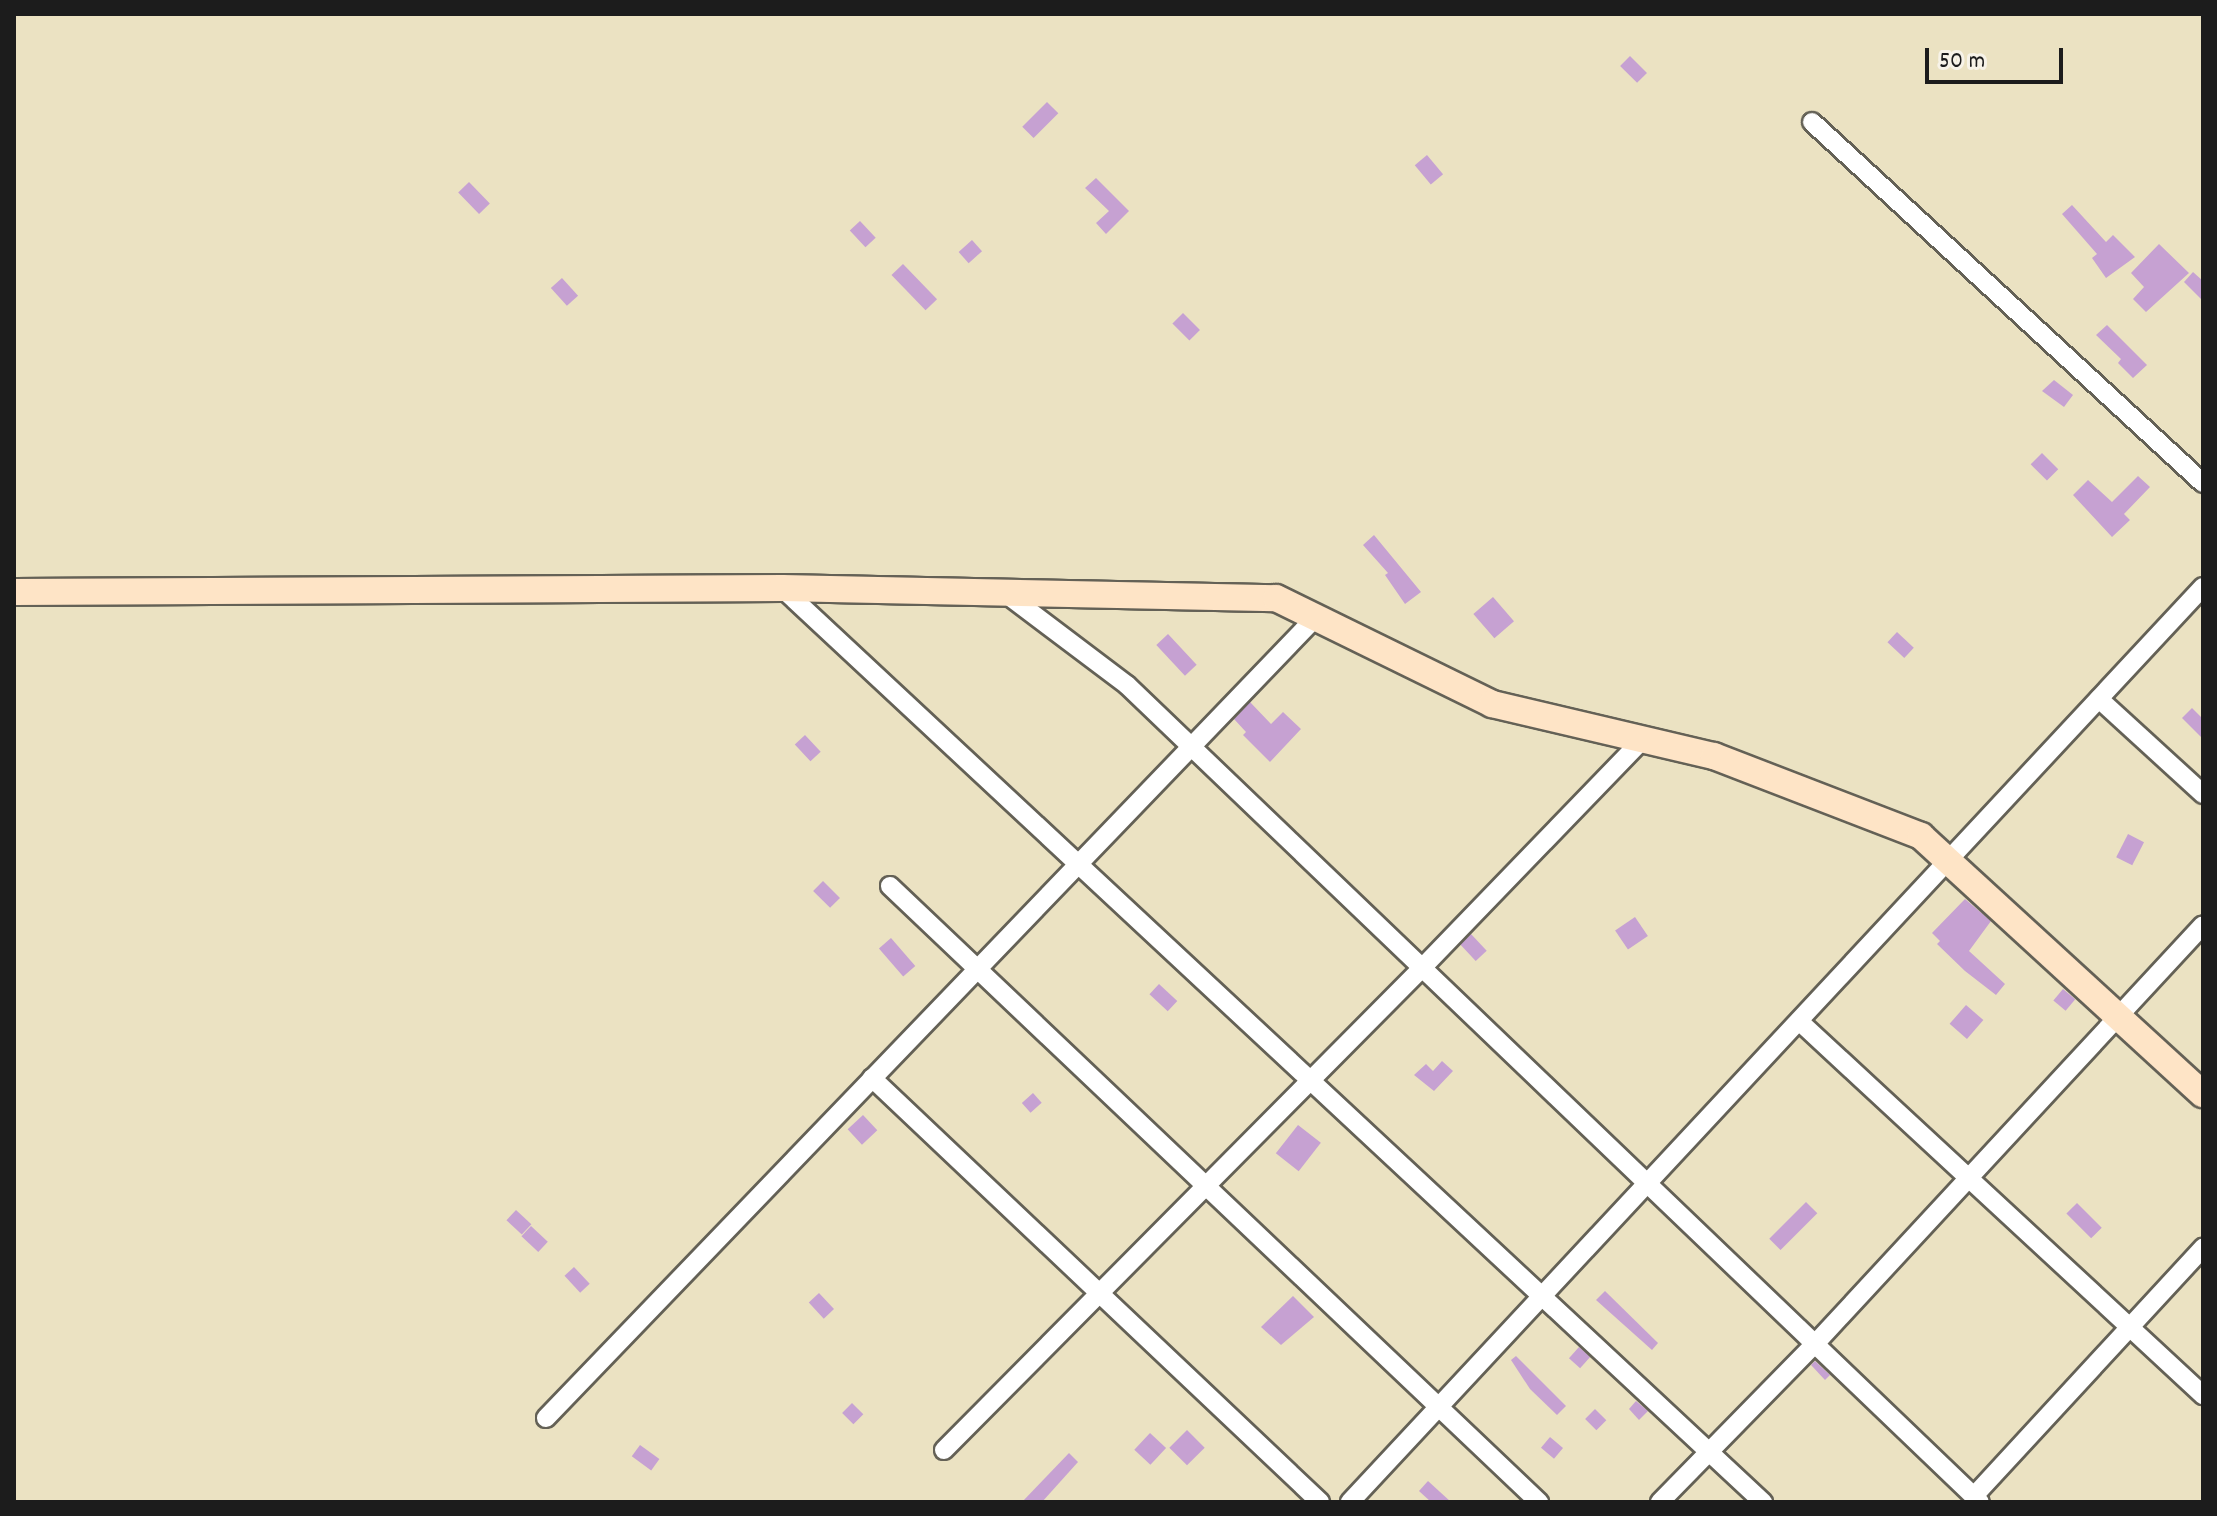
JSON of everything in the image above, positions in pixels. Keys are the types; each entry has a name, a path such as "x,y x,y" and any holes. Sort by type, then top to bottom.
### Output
{"street":[{"path":"1812,122 2203,483"},
{"path":"1350,1502 2203,587"},
{"path":"14,592 782,588 1276,598 1492,704 1714,756 1921,836 2203,1094"},
{"path":"782,588 1763,1502"},
{"path":"1005,593 1127,685 1977,1499 2203,1248"},
{"path":"546,1418 1316,617"},
{"path":"2099,699 2203,794"},
{"path":"944,1450 1311,1081 1643,739"},
{"path":"890,886 1539,1502"},
{"path":"1660,1502 1814,1345 2203,925"},
{"path":"1799,1021 2203,1395"},
{"path":"872,1078 1320,1502"}],"building":[{"path":"1630,56 1647,73 1637,83 1620,66"},
{"path":"1047,102 1058,113 1034,138 1022,127"},
{"path":"1427,155 1443,174 1431,184 1415,165"},
{"path":"1096,178 1129,211 1106,234 1096,223 1109,211 1085,188"},
{"path":"469,182 490,204 479,214 458,192"},
{"path":"2072,205 2106,242 2113,235 2135,257 2106,278 2092,258 2097,254 2062,214"},
{"path":"860,221 876,238 865,247 850,231"},
{"path":"972,240 982,251 969,263 959,252"},
{"path":"2159,244 2189,273 2146,312 2133,299 2144,287 2131,273"},
{"path":"903,264 937,299 926,310 891,275"},
{"path":"2193,272 2203,281 2203,301 2184,282"},
{"path":"562,278 578,296 567,306 551,288"},
{"path":"1183,313 1200,330 1189,341 1172,324"},
{"path":"2107,325 2147,365 2133,378 2118,363 2121,359 2096,335"},
{"path":"2054,380 2073,395 2064,407 2042,391"},
{"path":"2042,453 2058,469 2047,481 2031,464"},
{"path":"2138,476 2150,487 2124,514 2130,520 2112,537 2073,495 2088,480 2112,502"},
{"path":"1374,535 1421,592 1405,604 1385,575 1388,573 1363,545"},
{"path":"1493,597 1514,621 1494,638 1473,614"},
{"path":"1897,632 1914,648 1904,658 1887,642"},
{"path":"1168,634 1197,665 1185,676 1156,645"},
{"path":"1250,702 1271,724 1283,712 1301,729 1270,762 1243,735 1246,732 1234,719"},
{"path":"2192,708 2203,719 2203,739 2182,718"},
{"path":"805,735 821,752 810,761 795,745"},
{"path":"2128,834 2144,842 2132,865 2116,857"},
{"path":"823,881 840,898 830,908 813,891"},
{"path":"1965,899 1991,921 1969,951 2005,984 1996,995 1937,944 1940,941 1932,933"},
{"path":"1635,917 1648,936 1628,949 1615,930"},
{"path":"1471,934 1487,951 1476,961 1460,944"},
{"path":"891,938 915,966 903,976 879,948"},
{"path":"1159,984 1177,1001 1168,1011 1149,994"},
{"path":"2063,989 2075,999 2066,1011 2053,1000"},
{"path":"1966,1005 1983,1020 1967,1039 1950,1024"},
{"path":"1442,1061 1453,1071 1434,1091 1414,1075 1426,1064 1433,1071"},
{"path":"1033,1093 1042,1103 1031,1113 1022,1103"},
{"path":"863,1115 877,1130 862,1145 848,1129"},
{"path":"1298,1125 1321,1143 1299,1171 1276,1153"},
{"path":"1806,1202 1817,1213 1781,1250 1769,1239"},
{"path":"2077,1203 2102,1228 2091,1238 2066,1214"},
{"path":"516,1210 531,1224 522,1235 506,1220"},
{"path":"531,1226 548,1242 538,1252 521,1236"},
{"path":"574,1267 590,1284 580,1293 564,1276"},
{"path":"1605,1291 1658,1343 1652,1350 1596,1300"},
{"path":"819,1293 834,1309 824,1319 809,1303"},
{"path":"1293,1296 1314,1317 1281,1345 1261,1327"},
{"path":"1579,1347 1590,1357 1580,1368 1569,1358"},
{"path":"1516,1356 1566,1406 1557,1415 1530,1389 1511,1360"},
{"path":"1815,1361 1830,1375 1825,1380 1811,1365"},
{"path":"1636,1401 1648,1411 1639,1420 1629,1409"},
{"path":"852,1403 863,1414 853,1424 842,1413"},
{"path":"1595,1409 1606,1420 1596,1430 1585,1419"},
{"path":"1187,1430 1205,1448 1187,1465 1169,1448"},
{"path":"1150,1433 1166,1448 1150,1465 1134,1450"},
{"path":"1550,1437 1563,1448 1554,1459 1541,1448"},
{"path":"640,1445 659,1459 651,1470 632,1456"},
{"path":"1069,1453 1078,1462 1042,1502 1022,1502"},
{"path":"1428,1481 1451,1502 1431,1502 1419,1491"}]}
